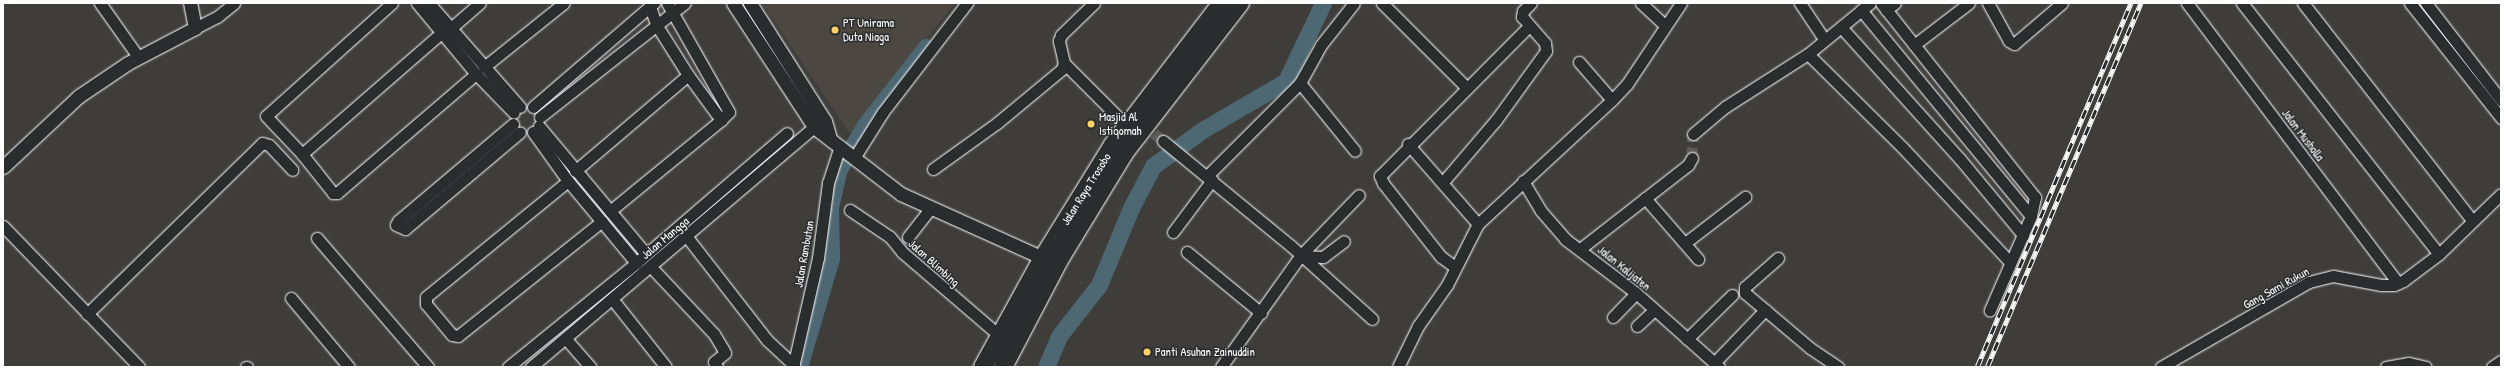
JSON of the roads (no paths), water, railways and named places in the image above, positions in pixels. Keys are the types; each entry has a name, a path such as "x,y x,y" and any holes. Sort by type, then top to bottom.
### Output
{"highway":[{"name":"Jalan Raya Trosobo","path":"983,367 1043,258 1127,126 1222,3"},
{"name":"Jalan Raya Trosobo","path":"1004,367 1059,260 1107,179 1149,129 1240,3"}],"street":[{"path":"190,3 195,28"},
{"path":"3,167 79,96 140,58 217,17 234,3"},
{"path":"392,3 383,8 266,116 302,154 333,193 337,193 480,71 564,3"},
{"path":"417,3 446,31 480,71 517,119 538,125 646,254"},
{"path":"429,3 446,31"},
{"path":"302,154 480,3"},
{"path":"610,211 722,120 729,112 667,3"},
{"path":"538,125 685,3"},
{"path":"733,3 814,127 901,194 1043,258"},
{"path":"750,3 813,93 825,121 844,150"},
{"name":"Jalan Rambutan","path":"794,366 818,258 828,183 844,150 883,112 967,3"},
{"path":"1094,3 1061,35 1059,41 1064,63 1127,126"},
{"path":"1173,232 1210,178 1297,86 1321,45 1354,3"},
{"path":"1382,3 1467,88"},
{"path":"1443,182 1496,120 1546,51 1545,43 1529,26 1522,14 1531,3"},
{"path":"1641,3 1665,25"},
{"path":"1398,367 1418,326 1447,285 1478,224 1523,181 1553,157 1612,100 1626,84 1681,3"},
{"path":"1800,3 1824,39"},
{"path":"1895,3 1883,6 2035,197 2031,216 1990,310"},
{"path":"1914,45 1969,3"},
{"path":"1988,3 2009,41 2014,44 2062,3"},
{"name":"Jalan Musholla","path":"2187,3 2398,283"},
{"path":"2242,3 2439,254"},
{"path":"2302,3 2474,221"},
{"path":"2426,3 2501,100"},
{"path":"105,4 140,58"},
{"path":"2413,4 2468,78 2501,118"},
{"path":"517,119 405,230 396,225 398,221 517,119 652,5 657,26 688,75 722,120"},
{"path":"1693,134 1725,107 1808,54 1824,39 1865,7 2031,216"},
{"path":"1454,270 1381,180 1381,172 1529,26"},
{"path":"1841,27 1960,159 2023,235"},
{"path":"1808,54 1902,147 2010,262"},
{"path":"1578,62 1612,100"},
{"path":"934,169 997,123 1057,73 1064,63"},
{"path":"2468,78 2477,69"},
{"path":"575,171 688,75"},
{"path":"1297,86 1354,151"},
{"path":"533,107 538,125 568,181 636,262"},
{"name":"Jalan Mangga","path":"534,366 687,237 814,127"},
{"path":"508,367 646,254 788,133"},
{"path":"1164,142 1210,178 1302,256 1372,319"},
{"path":"87,314 262,143 269,145 292,170"},
{"path":"1408,144 1443,182 1478,224"},
{"path":"1580,249 1645,198 1692,158"},
{"path":"568,181 426,297 426,304 452,335 458,336 602,221"},
{"name":"Jalan Kalijaten","path":"1523,181 1541,211 1565,239 1636,293 1716,365"},
{"path":"2398,283 2439,254 2501,194"},
{"path":"1221,367 1302,256 1359,195"},
{"path":"1645,198 1698,259"},
{"path":"1685,243 1745,198"},
{"path":"908,237 931,208"},
{"name":"Jalan Blimbing","path":"850,210 890,237 902,252 1000,336"},
{"path":"3,226 139,367"},
{"path":"687,237 767,340 794,366"},
{"path":"317,238 428,367"},
{"path":"1302,256 1323,258 1344,241"},
{"path":"1187,252 1261,314"},
{"path":"1778,258 1744,289 1745,293 1810,348 1838,367"},
{"path":"651,267 714,334 724,349 724,353 714,362 717,367"},
{"name":"Gang Sami Rukun","path":"2161,367 2309,282 2333,276 2380,285 2398,283"},
{"path":"1613,317 1636,293"},
{"path":"1687,339 1732,295"},
{"path":"290,298 349,367"},
{"path":"612,300 666,367"},
{"path":"1637,326 1654,310"},
{"path":"1716,365 1765,310"},
{"path":"566,339 590,367"},
{"path":"2492,367 2501,361"},
{"path":"2386,367 2410,363 2426,367"}],"waterway":[{"path":"1046,367 1059,336 1099,285 1131,208 1153,166 1204,129 1286,81 1323,3"},
{"path":"799,367 831,258 830,207 838,171 865,125 926,47"}],"tunnel":[{"path":"1154,133 1163,141"},
{"path":"1692,158 1693,134"}],"railway":[{"path":"1977,367 2131,3"},
{"path":"1987,367 2141,3"}],"place":[{"name":"PT Unirama Duta Niaga","path":"835,30"},
{"name":"Masjid Al Istiqomah","path":"1091,124"},
{"name":"Panti Asuhan Zainuddin","path":"1147,352"}]}
